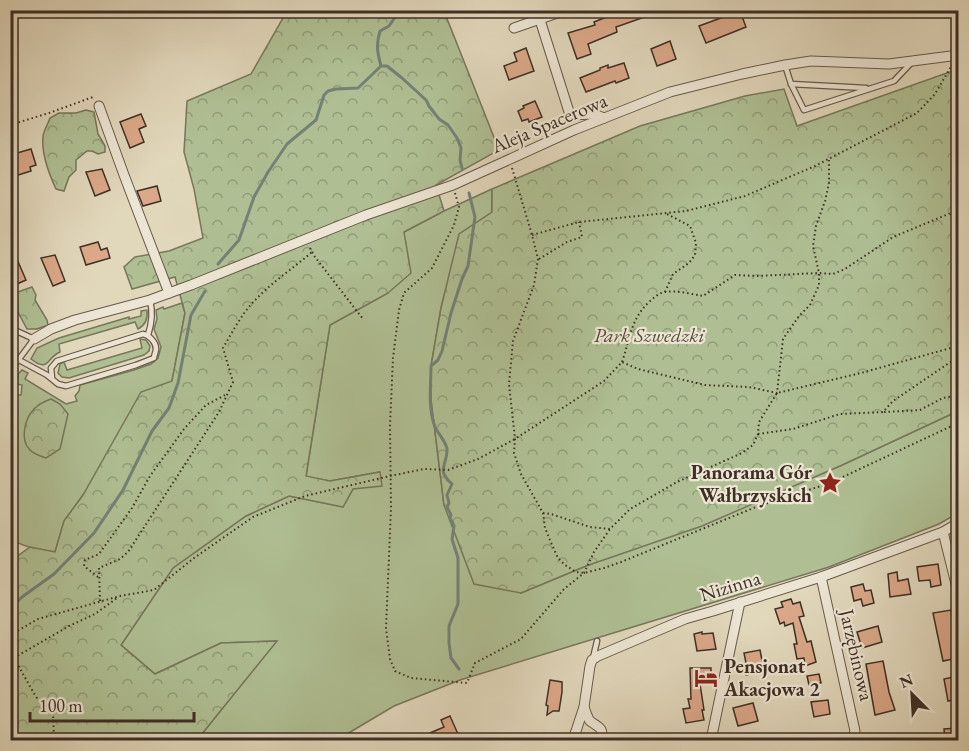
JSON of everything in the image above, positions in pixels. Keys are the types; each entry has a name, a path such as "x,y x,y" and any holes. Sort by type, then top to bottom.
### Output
{"street":[{"path":"514,28 566,10"},
{"path":"540,20 570,115 567,134"},
{"name":"Aleja Spacerowa","path":"34,339 51,329 75,320 150,300 366,215 453,185 604,118 670,92 811,61 889,64 957,57"},
{"path":"99,106 168,293"},
{"path":"570,115 594,114 604,118"},
{"name":"Nizinna","path":"592,660 685,619 821,577 943,532 958,523"},
{"path":"943,532 958,592"},
{"name":"Jarzębinowa","path":"821,577 855,731 852,741"},
{"path":"711,741 740,602"},
{"path":"573,741 584,707 592,660"},
{"path":"584,707 588,719 601,728 603,734 601,741"}],"lane":[{"path":"785,65 791,84 804,110 894,81 912,61"},
{"path":"791,84 871,88"},
{"path":"148,335 153,310 150,300"},
{"path":"10,328 34,339 10,372"},
{"path":"20,360 52,378 58,384 66,386 154,358 156,349 148,335 143,334 57,361 51,368 52,378"},
{"path":"592,660 597,641"}],"path":[{"path":"532,235 579,222 686,211 745,196 829,159 917,113 936,94 957,57"},
{"path":"10,125 95,96 99,106"},
{"path":"453,185 459,207 454,225 432,268 404,293 399,310 393,358 390,425 391,508 386,628 390,659 395,670 411,678 467,683 476,663 521,639 564,589 584,573 609,529 630,509 677,482 742,453 753,445 758,434 759,422 777,393 783,339 810,305 819,285 819,273 813,246 816,226 829,183 829,159"},
{"path":"509,160 538,259 534,285 513,341 509,384 515,439 514,453 521,474 543,513 545,528 552,546 558,558 568,568 584,573 621,562 756,507 830,483 958,423"},
{"path":"10,635 38,619 120,596 154,590 194,558 254,518 305,496 424,469 448,470 478,459 515,439 604,381 622,363 634,322 642,309 658,294 665,292 703,296 735,275 833,274 846,269 893,237 958,210"},
{"path":"950,212 958,243"},
{"path":"665,292 673,274 689,263 695,255 696,243 690,226 667,213"},
{"path":"538,259 567,242 582,237 579,222"},
{"path":"310,248 363,320"},
{"path":"100,602 99,568 120,559 128,552 219,412 232,382 223,348 232,332 246,310 312,252"},
{"path":"622,363 705,385 749,387 777,393 958,346"},
{"path":"883,412 893,401 958,355"},
{"path":"99,579 84,566 86,560 99,554 184,429 206,405 227,394"},
{"path":"758,434 793,429 840,414 921,410 943,398 958,395"},
{"path":"543,513 590,527 609,529"},
{"path":"10,660 69,626 95,614 120,596"},
{"path":"15,658 36,697 53,711 54,741"}],"green space":[{"path":"287,11 444,11 499,150 436,185 444,211 404,232 411,273 388,293 330,325 306,476 330,481 380,472 382,486 353,489 343,507 289,496 246,516 173,568 121,645 155,674 221,643 277,641 197,740 11,740 11,561 30,547 55,552 64,521 83,495 141,392 172,381 185,313 175,277 132,289 124,267 135,257 169,251 203,238 184,152 187,101 251,74"},
{"name":"Park Szwedzki","path":"958,69 958,411 840,466 702,526 586,566 521,593 474,584 444,505 431,399 431,366 441,308 459,234 492,212 492,189 640,126 745,96 784,89 797,126"},
{"path":"86,110 94,112 98,134 105,146 105,152 98,154 87,151 76,160 76,170 69,177 64,191 56,189 44,157 44,132 50,118 59,113 76,113"},
{"path":"492,189 492,212 446,289 431,366 431,399 444,505 521,593 840,466 958,411 958,513 939,524 829,567 460,680 394,706 337,740 197,740 276,641 221,643 155,674 121,645 173,568 246,516 289,496 343,507 353,489 380,472 330,481 306,477 330,325 388,293 404,232"},
{"path":"32,287 36,295 35,300 48,325 37,329 27,329 11,299 12,294"},
{"path":"182,303 185,313 172,381 64,521 55,552 32,548 15,541 11,538 10,424 15,395 21,395 22,385 17,384 18,374 22,370 28,373 25,379 66,404 77,401 75,396 80,385 134,370 151,364 158,358 161,347 154,329 157,319 156,310"},
{"path":"147,310 146,321 138,329 135,322 59,344 60,352 44,365 31,359 37,348 59,338 129,317 129,319 141,316 141,311"},
{"path":"140,339 146,340 150,346 149,351 144,355 69,378 62,377 58,373 60,364 64,362 67,370 142,348"},
{"path":"51,399 60,404 68,414 60,449 46,458 29,449 24,434 26,423 34,409"}],"building":[{"path":"624,10 659,10 659,12 616,27 617,32 588,44 591,54 577,59 568,33 595,25 594,22"},
{"path":"740,11 746,27 706,43 699,26"},
{"path":"670,41 676,59 657,66 651,49"},
{"path":"526,48 534,71 509,80 504,66 517,61 514,53"},
{"path":"624,63 629,78 586,92 580,78 608,65 608,68"},
{"path":"535,101 542,117 529,122 528,119 522,121 518,111"},
{"path":"141,114 146,126 139,129 144,142 130,148 120,122"},
{"path":"31,149 36,165 30,167 31,171 15,176 10,155"},
{"path":"102,169 110,190 95,196 86,172"},
{"path":"157,186 161,201 143,206 137,191"},
{"path":"98,242 101,250 107,248 110,258 86,265 80,247"},
{"path":"10,243 26,280 10,287"},
{"path":"55,255 65,281 53,286 41,258"},
{"path":"938,564 941,585 931,587 930,580 919,581 917,567"},
{"path":"897,572 898,581 908,579 911,594 890,597 888,574"},
{"path":"863,584 865,591 871,590 874,603 863,606 861,599 854,601 851,587"},
{"path":"791,599 793,604 800,602 804,616 799,617 807,642 811,641 816,662 805,666 804,658 797,659 793,623 785,626 784,622 780,624 775,609 783,607 781,602"},
{"path":"951,610 958,658 943,661 933,613"},
{"path":"878,626 882,642 862,648 857,632"},
{"path":"702,632 702,634 713,633 716,649 697,651 694,634"},
{"path":"760,650 764,671 746,675 744,653"},
{"path":"883,661 895,710 875,715 866,664"},
{"path":"690,668 711,668 711,684 700,684 704,720 686,723 683,709 690,708 688,699 691,699"},
{"path":"819,674 821,683 809,685 807,676"},
{"path":"958,676 958,699 948,701 944,679"},
{"path":"550,680 562,682 562,692 559,711 553,711 547,715 548,706 546,705"},
{"path":"828,700 830,714 814,717 811,702"},
{"path":"753,703 758,721 738,726 733,708"},
{"path":"450,716 461,741 434,741 430,733 444,727 441,720"},
{"path":"958,728 958,741 945,741 944,729"}],"waterway":[{"path":"218,264 239,240 254,197 268,172 287,144 316,120 324,95 336,89 358,88 381,66 378,48 380,31 389,26 400,10"},
{"path":"381,66 387,66 402,78 426,100 439,119 448,125 461,148 462,168"},
{"path":"459,669 451,658 449,643 449,626 458,604 458,558 452,539 454,526 447,507 449,503 447,495 452,484 443,471 447,449 434,424 430,388 431,366 438,360 442,351 451,313 468,266 475,217 469,193"},
{"path":"10,609 22,597 54,574 94,533 123,490 152,431 169,408 178,383 191,315 205,291"}],"place":[{"name":"Panorama Gór Wałbrzyskich","path":"830,483"},
{"name":"Pensjonat Akacjowa 2","path":"706,678"}]}
